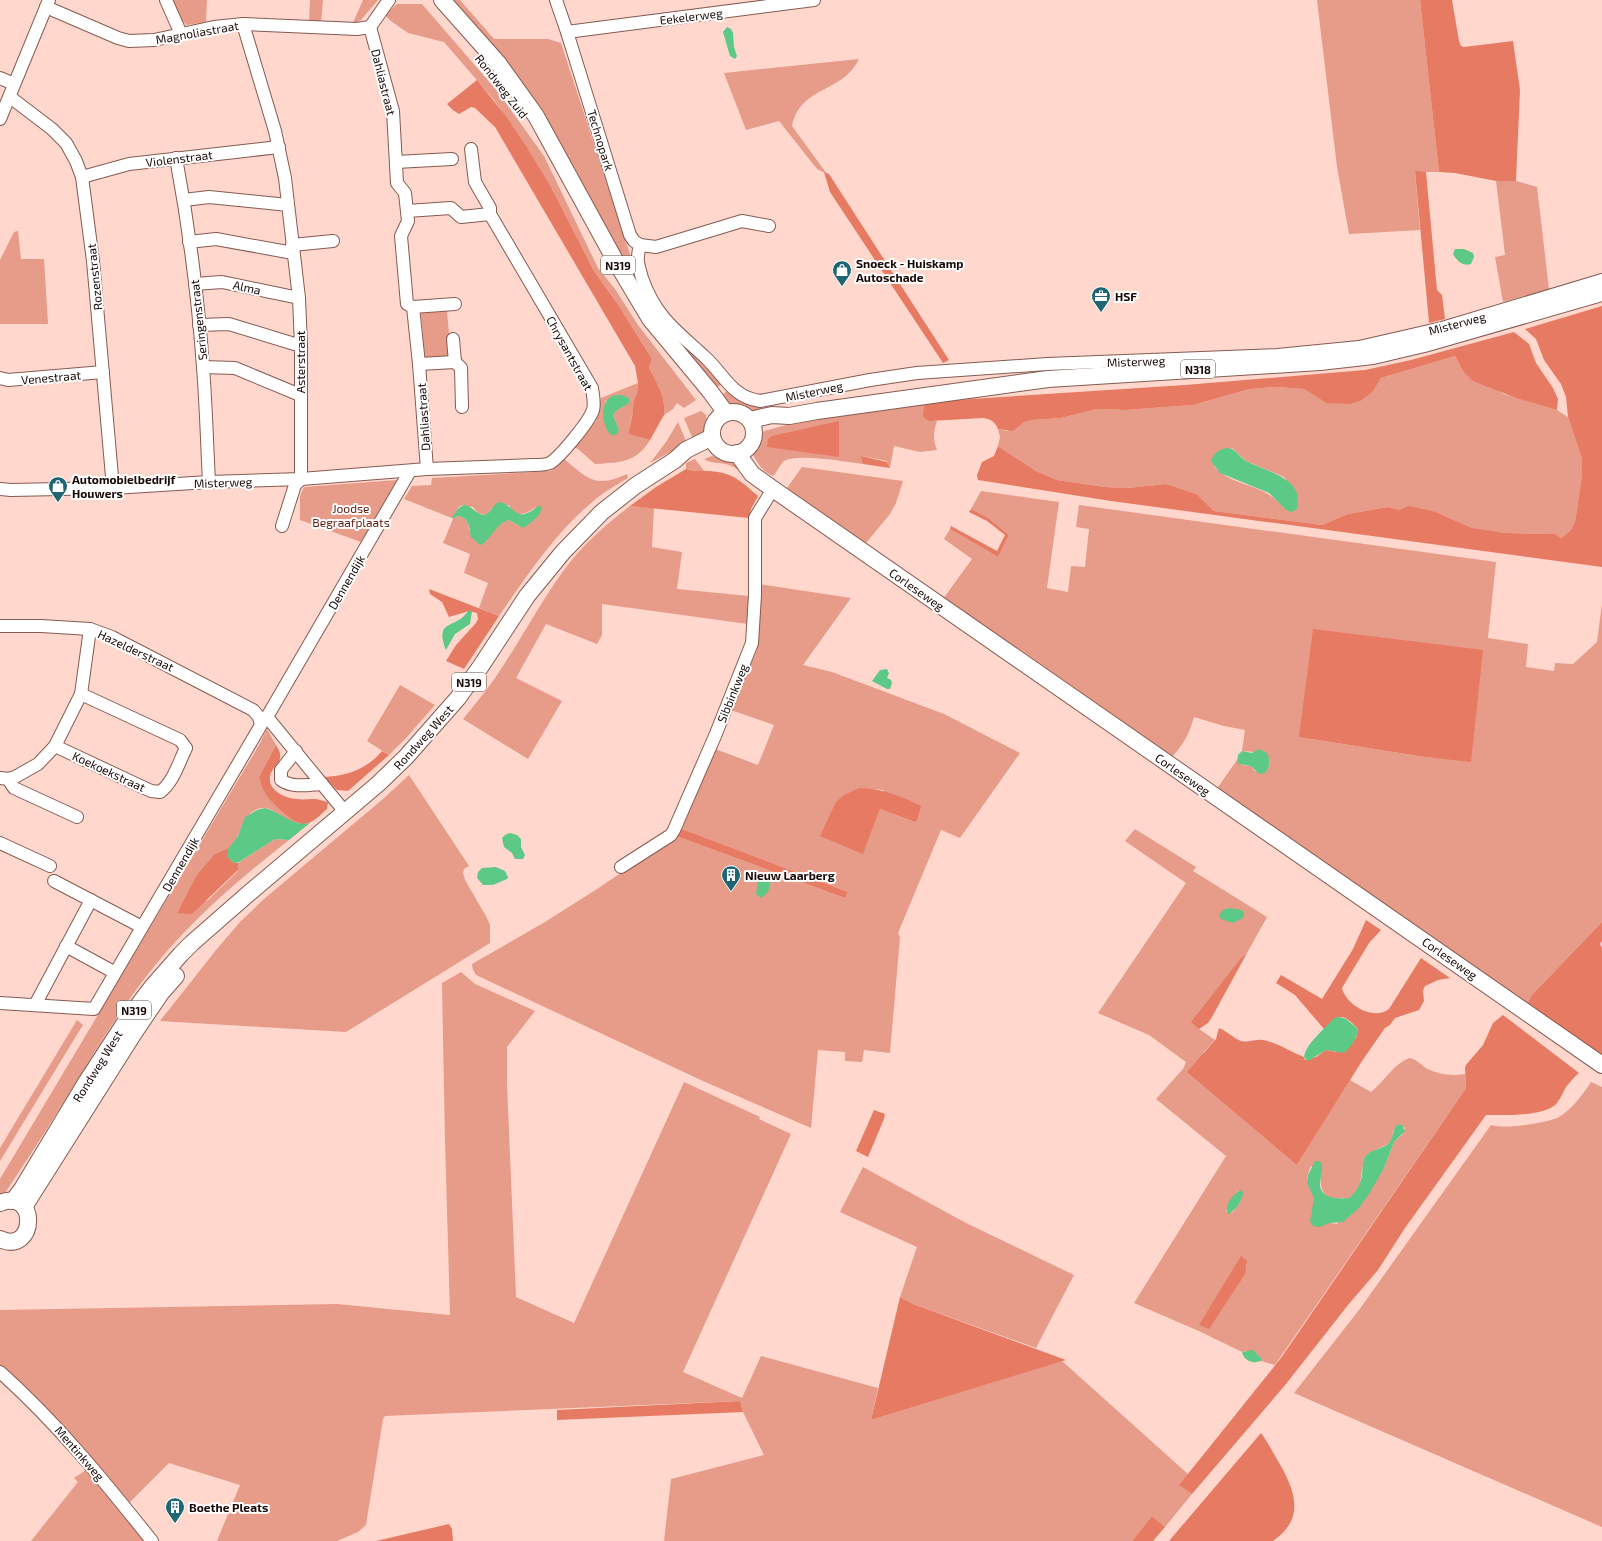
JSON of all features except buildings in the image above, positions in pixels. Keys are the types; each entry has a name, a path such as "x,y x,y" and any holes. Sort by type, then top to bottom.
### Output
{"main road":[{"name":"Rondweg Zuid","path":"429,0 491,69 568,176"},
{"name":"Rondweg Zuid","path":"442,0 498,63 536,116 616,262 650,319 709,390 721,416"},
{"name":"Misterweg","path":"752,426 774,425 789,416 817,411 1048,379 1320,362 1373,356 1424,344 1602,293"},
{"path":"732,412 739,413 752,426 750,444 741,451 730,454 715,442 712,427 721,416 732,412"},
{"name":"Rondweg West","path":"13,1204 41,1160 87,1081 124,1024 152,988 192,943 378,784 406,757 438,722 481,666 527,596 563,552 602,512 635,486 675,460 689,460 715,442"},
{"name":"Corleseweg","path":"741,451 769,486 1602,1065"},
{"name":"N319","path":"1,1241 16,1240 26,1232 29,1219 13,1204"}],"street":[{"path":"166,0 181,34"},
{"path":"370,27 389,0"},
{"name":"Technopark","path":"556,0 630,235 634,241 640,245"},
{"name":"Eekelerweg","path":"567,32 814,0"},
{"path":"0,119 48,3"},
{"name":"Magnoliastraat","path":"48,3 129,42 154,40 214,27 243,24 357,30 370,27"},
{"name":"Asterstraat","path":"243,24 279,147 288,205 299,298 301,346 301,479"},
{"name":"Dahliastraat","path":"370,27 393,111 397,183 405,193 408,221 401,236 407,304 413,307 420,364 427,470"},
{"path":"0,78 14,84"},
{"name":"Rozenstraat","path":"10,97 52,129 66,143 76,161 82,177 93,261 113,488"},
{"name":"Violenstraat","path":"82,177 129,164 279,147"},
{"name":"Chrysantstraat","path":"427,470 534,466 549,463 558,457 582,428 593,410 594,403 592,388 490,214 490,208 475,182 471,149"},
{"name":"Seringenstraat","path":"176,158 184,200 195,284 203,367 209,482"},
{"path":"396,162 452,159"},
{"path":"184,200 209,197 288,205"},
{"path":"407,211 451,208 461,216 490,214"},
{"path":"640,245 656,247 742,221 769,226"},
{"path":"189,242 216,239 293,249 333,241"},
{"name":"Misterweg","path":"640,245 636,259 648,293 662,317 677,333 707,359 738,393 751,400 760,402 870,380 917,373 1047,364 1278,355 1359,347 1457,324 1602,280"},
{"name":"Alma","path":"195,284 222,282 299,298"},
{"path":"413,307 454,304"},
{"path":"199,325 229,324 301,346"},
{"path":"453,339 455,362 461,368 462,407"},
{"path":"420,364 455,362"},
{"path":"203,367 235,368 300,395"},
{"name":"Venestraat","path":"0,378 8,380 103,372"},
{"name":"Misterweg","path":"0,488 11,490 113,488 209,482 301,479 427,470"},
{"name":"Dennendijk","path":"345,812 268,717 410,471"},
{"path":"282,526 295,485 301,479"},
{"name":"Sibbinkweg","path":"621,867 671,835 730,700 752,643 755,595 755,518 769,486"},
{"name":"Hazelderstraat","path":"0,626 41,626 90,629 112,636 253,710 259,717"},
{"path":"4,779 15,777 38,764 55,746 81,694 90,629"},
{"name":"Koekoekstraat","path":"55,746 151,791 160,792 165,789 170,782 186,748 180,740 81,694"},
{"name":"Dennendijk","path":"35,1005 94,1009 261,725 259,717"},
{"path":"296,751 281,770 281,780 287,784 322,784"},
{"path":"4,779 14,788 77,817"},
{"path":"0,843 50,866"},
{"path":"54,881 142,927"},
{"path":"0,1003 35,1005 90,900"},
{"path":"66,946 110,970"},
{"name":"Mentinkweg","path":"0,1372 52,1422 85,1459 152,1541"}],"green space":[{"path":"172,0 207,0 206,22 186,25 181,19"},
{"path":"310,0 323,0 321,23 309,22"},
{"path":"363,0 378,0 361,20 352,25"},
{"path":"447,0 460,0 494,39 548,39 561,43 642,291 620,253"},
{"path":"1317,0 1420,0 1439,172 1415,172 1420,230 1349,234 1337,167"},
{"path":"397,4 422,4 498,92 544,156 598,268 615,289 638,325 696,400 684,408 677,403 673,409 664,415 664,402 649,367 652,359 617,303 594,271 550,185 527,147 494,100 444,42 408,33 385,15"},
{"path":"859,59 852,70 843,78 804,103 797,113 792,126 827,174 817,169 779,121 746,130 724,73"},
{"path":"1496,181 1516,181 1537,187 1549,289 1503,302 1495,257 1505,255"},
{"path":"18,231 21,259 44,259 48,324 0,324 0,260 14,232"},
{"path":"447,311 451,357 425,359 421,313"},
{"path":"676,339 697,356 722,384 715,389"},
{"path":"1455,356 1463,371 1504,394 1557,410 1568,417 1582,459 1582,475 1575,522 1570,531 1563,538 1554,534 1505,533 1480,530 1436,512 1400,510 1388,507 1348,514 1322,525 1214,511 1195,494 1166,484 1127,488 1105,487 1057,480 1036,471 998,446 1000,437 998,429 1007,431 1024,422 1033,420 1061,418 1097,409 1126,410 1193,405 1250,389 1277,387 1304,389 1326,403 1374,390 1381,378","holes":["1232,448 1246,461 1284,477 1297,494 1298,504 1284,508 1266,493 1229,478 1214,466"]},
{"path":"638,383 628,434 650,440 639,454 633,458 619,462 595,464 578,449 573,447 596,421 601,398","holes":["621,395 624,406 613,415 619,430 605,402 612,396"]},
{"path":"728,390 752,405 770,408 750,414 743,409 732,407 721,396"},
{"path":"977,392 980,398 940,401 930,421 937,421 934,436 937,450 920,452 894,446 890,468 887,461 862,456 863,464 800,458 784,461 773,476 760,466 752,452 757,439 764,431 802,421"},
{"path":"701,411 706,415 707,423 703,433 694,442 684,418"},
{"path":"678,422 687,443 650,463 666,442"},
{"path":"712,456 732,461 750,479 732,466 710,462 704,459"},
{"path":"563,458 587,477 597,481 615,479 627,474 628,478 597,498 569,524 544,553 499,616 479,608 488,583 464,573 470,554 443,543 453,519 457,516 465,519 468,522 469,530 486,542 501,523 509,520 519,526 538,506 526,513 519,514 515,513 509,505 492,508 485,515 478,513 473,507 462,505 452,518 404,499 412,486 431,485 432,478 551,471"},
{"path":"695,459 705,472 686,469 686,463"},
{"path":"802,467 903,481 896,503 890,514 866,543 787,488"},
{"name":"Joodse Begraafplaats","path":"397,480 361,542 300,520 300,496 304,487"},
{"path":"981,491 1059,502 1047,588 1068,592 1071,566 1085,567 1089,529 1076,527 1079,505 1496,562 1488,638 1528,644 1526,667 1554,671 1555,663 1573,664 1597,642 1602,604 1602,922 1531,996 1527,1005 1216,790 1237,760 1242,765 1251,766 1255,771 1265,773 1269,768 1269,758 1254,752 1242,751 1245,730 1224,726 1194,717 1185,739 1171,758 943,599 972,559 944,539 950,529 998,557 1009,535 987,517 971,509","holes":["1299,737 1471,761 1425,757"]},
{"path":"630,506 654,508 652,547 682,552 677,589 749,596 748,624 602,604 602,635 597,644 546,624 516,678 562,701 528,759 463,719 498,673 544,599 571,561 599,532"},
{"path":"758,584 851,598 803,665 832,672 944,714 1020,753 960,838 941,830 898,933 900,937 890,1053 864,1050 862,1062 845,1061 845,1052 818,1050 811,1128 703,1081 476,975 472,964 545,922 676,836 845,898 848,892 682,829 715,749 758,765 774,725 731,710 757,650","holes":["859,788 883,790 915,822 880,809 863,853"]},
{"path":"400,685 435,705 389,755 367,741"},
{"path":"267,729 276,745 259,777 266,792 276,804 301,824 288,820 267,808 256,809 243,823 238,836 230,847 213,857 177,913 208,900 238,871 238,863 275,839 289,840 241,879 196,920 154,966 104,1037 29,1157 3,1196 0,1197 0,1179 259,745"},
{"path":"409,775 469,866 464,869 463,873 465,880 490,925 490,943 346,1032 160,1021 240,922 264,899 383,799"},
{"path":"1135,829 1196,867 1193,871 1267,917 1247,953 1242,957 1199,1029 1215,1040 1203,1053 1297,1165 1350,1080 1371,1092 1394,1068 1404,1060 1410,1058 1426,1068 1440,1074 1465,1074 1466,1088 1275,1365 1261,1361 1259,1355 1254,1352 1242,1352 1201,1332 1134,1303 1226,1156 1156,1099 1183,1069 1186,1062 1149,1035 1098,1013 1186,883 1125,841","holes":["1398,1124 1405,1128 1402,1135 1394,1142 1384,1168 1337,1224 1330,1223 1311,1214 1314,1206 1314,1197 1307,1180 1311,1166 1321,1178 1322,1190 1325,1194 1338,1199 1349,1198 1355,1193 1360,1184 1364,1158 1369,1153 1388,1144 1392,1139 1393,1131","1238,1191 1241,1201 1233,1212 1227,1213 1226,1211 1230,1201","1242,1257 1247,1265 1200,1324"]},
{"path":"461,972 475,984 535,1011 507,1047 507,1084 516,1297 574,1323 684,1082 760,1117 759,1119 791,1134 683,1372 742,1398 761,1356 878,1388 871,1420 1062,1361 1188,1474 1180,1485 1192,1494 1165,1527 1152,1516 1132,1541 664,1541 671,1479 764,1455 743,1412 740,1401 385,1416 383,1419 366,1525 358,1532 337,1541 217,1541 240,1485 169,1463 128,1504 0,1367 0,1310 337,1304 450,1315 442,983"},
{"path":"77,1020 83,1025 0,1161 0,1148"},
{"path":"1591,1082 1602,1087 1602,1527 1294,1393 1359,1310 1491,1125 1504,1127 1526,1125 1557,1118 1572,1107"},
{"path":"863,1167 966,1223 1074,1275 1036,1348 913,1304 900,1297 917,1247 840,1212"},
{"path":"86,1470 146,1541 31,1541 78,1482 74,1478"}],"shaded area":[{"path":"1420,0 1452,0 1461,46 1464,47 1513,41 1520,90 1516,181 1496,181 1455,173 1439,172"},
{"path":"727,27 731,29 733,33 734,47 737,56 735,59 730,56 723,32"},
{"path":"477,80 505,115 527,147 550,185 594,271 617,303 652,359 649,367 664,402 664,415 650,440 628,434 634,401 637,393 638,383 635,366 495,127 475,108 471,107 459,114 447,104"},
{"path":"1415,171 1426,172 1437,290 1442,295 1445,319 1429,323"},
{"path":"824,172 829,174 949,360 943,363 830,192"},
{"path":"1455,249 1464,249 1473,253 1474,257 1471,264 1465,265 1458,261 1453,254"},
{"path":"1602,306 1602,567 1111,501 978,480 977,475 982,462 994,456 998,446 1036,471 1057,480 1105,487 1127,488 1166,484 1196,494 1214,511 1322,525 1348,514 1388,507 1400,510 1409,506 1436,512 1472,528 1505,533 1555,534 1562,538 1570,531 1575,522 1582,475 1582,459 1568,417 1566,397 1561,384 1544,360 1536,339 1525,329"},
{"path":"1514,332 1529,344 1536,363 1553,388 1558,399 1557,410 1516,398 1473,381 1463,371 1455,356 1381,378 1374,390 1367,396 1360,401 1349,404 1326,403 1304,389 1277,387 1250,389 1193,405 1126,410 1097,409 1061,418 1033,420 1024,422 1013,431 998,429 996,424 986,418 930,421 924,418 923,414 925,404 940,401 1185,385 1365,370 1411,360"},
{"path":"621,395 629,398 629,403 616,411 613,415 619,430 616,434 611,435 604,421 603,415 605,404 608,399 613,396"},
{"path":"839,421 839,457 767,447 768,439 772,436"},
{"path":"1226,448 1232,449 1246,461 1282,477 1290,483 1298,498 1297,509 1292,512 1286,510 1269,493 1220,473 1211,461 1217,452"},
{"path":"861,456 887,462 890,468 863,464"},
{"path":"686,469 724,473 730,475 745,485 758,496 751,509 749,518 630,506 656,487"},
{"path":"499,502 503,503 519,514 530,512 538,506 542,507 540,514 523,528 509,520 500,525 484,544 480,545 471,537 467,521 457,516 453,519 452,518 461,506 468,506 480,514 485,515"},
{"path":"971,509 987,517 1009,535 998,557 950,529 951,526 997,551 1005,535 987,521 969,512"},
{"path":"429,589 499,616 464,669 446,661 456,645 476,623 478,619 477,613 469,611 449,617 442,602 430,594"},
{"path":"468,611 472,611 470,624 455,634 446,650 443,640 443,633 445,629 458,621"},
{"path":"1313,629 1483,650 1471,762 1425,757 1299,737"},
{"path":"887,669 889,673 887,678 891,680 892,683 890,689 887,689 872,681 880,670"},
{"path":"276,745 280,757 270,775 270,781 273,788 280,794 289,798 316,799 328,802 327,809 316,819 307,824 295,821 284,814 263,790 259,777"},
{"path":"1259,749 1267,753 1269,758 1269,766 1265,773 1259,774 1251,766 1239,764 1237,761 1238,755 1242,751 1252,753"},
{"path":"382,751 389,755 348,791 337,790 324,777 349,773 363,767 370,763"},
{"path":"859,788 875,789 891,793 921,806 917,820 915,822 880,809 863,854 820,836 836,802 844,795"},
{"path":"265,808 298,823 310,823 289,840 275,839 239,862 235,863 229,859 227,855 228,849 238,836 245,817 257,810"},
{"path":"682,829 848,892 845,898 676,836"},
{"path":"510,833 517,835 521,839 521,847 525,855 523,859 515,859 512,853 504,847 502,838"},
{"path":"229,848 229,859 235,863 238,863 238,870 192,914 177,913 197,875 215,854"},
{"path":"496,867 505,871 508,877 507,879 493,885 483,885 477,878 478,872 482,868"},
{"path":"759,877 771,881 768,892 761,898 756,894"},
{"path":"1229,908 1242,910 1244,913 1243,918 1233,923 1221,919 1219,915 1223,910"},
{"path":"1366,920 1381,930 1369,943 1342,988 1349,1000 1354,1005 1368,1012 1375,1013 1383,1012 1389,1009 1421,958 1450,978 1438,980 1425,986 1423,991 1424,1001 1419,1010 1395,1018 1390,1025 1385,1028 1362,1061 1297,1165 1187,1072 1216,1039 1219,1028 1241,1041 1247,1042 1263,1040 1273,1043 1304,1057 1305,1060 1316,1057 1326,1050 1337,1052 1356,1038 1358,1029 1345,1018 1337,1018 1324,1029 1295,995 1276,983 1281,975 1322,999 1353,949"},
{"path":"1602,922 1602,941 1600,944 1602,948 1602,1057 1527,1005 1531,996"},
{"path":"1247,953 1212,1017 1208,1023 1199,1029 1191,1022 1242,957"},
{"path":"1503,1015 1579,1073 1566,1087 1557,1103 1551,1108 1534,1113 1486,1115 1405,1228 1378,1270 1348,1305 1286,1384 1192,1494 1179,1485 1281,1358 1466,1088 1466,1065 1483,1045 1493,1023"},
{"path":"1340,1017 1346,1019 1358,1029 1355,1040 1344,1053 1326,1050 1308,1061 1304,1057 1305,1052 1312,1041 1334,1018"},
{"path":"874,1110 885,1114 868,1157 856,1151"},
{"path":"1398,1124 1402,1125 1405,1131 1394,1142 1384,1168 1369,1194 1358,1209 1343,1222 1330,1223 1319,1227 1313,1226 1310,1221 1314,1198 1307,1183 1308,1175 1315,1161 1319,1161 1322,1164 1320,1186 1324,1194 1336,1198 1349,1198 1359,1185 1363,1161 1366,1156 1372,1151 1389,1143"},
{"path":"1241,1190 1243,1195 1237,1207 1229,1214 1227,1213 1227,1206 1230,1200"},
{"path":"1241,1256 1247,1261 1245,1274 1209,1329 1199,1325"},
{"path":"900,1297 913,1304 1066,1360 871,1420"},
{"path":"1253,1350 1261,1358 1261,1361 1249,1361 1245,1358 1242,1352"},
{"path":"740,1401 743,1412 557,1420 557,1410"},
{"path":"1261,1433 1282,1468 1294,1498 1293,1516 1283,1533 1273,1541 1169,1541"},
{"path":"1152,1516 1165,1527 1153,1541 1132,1541"},
{"path":"449,1524 452,1529 453,1541 376,1541"}],"place":[{"name":"Snoeck - Huiskamp Autoschade","path":"842,287"},
{"name":"HSF","path":"1101,313"},
{"name":"Automobielbedrijf Houwers","path":"58,503"},
{"name":"Nieuw Laarberg","path":"731,892"},
{"name":"Boethe Pleats","path":"175,1524"}]}
